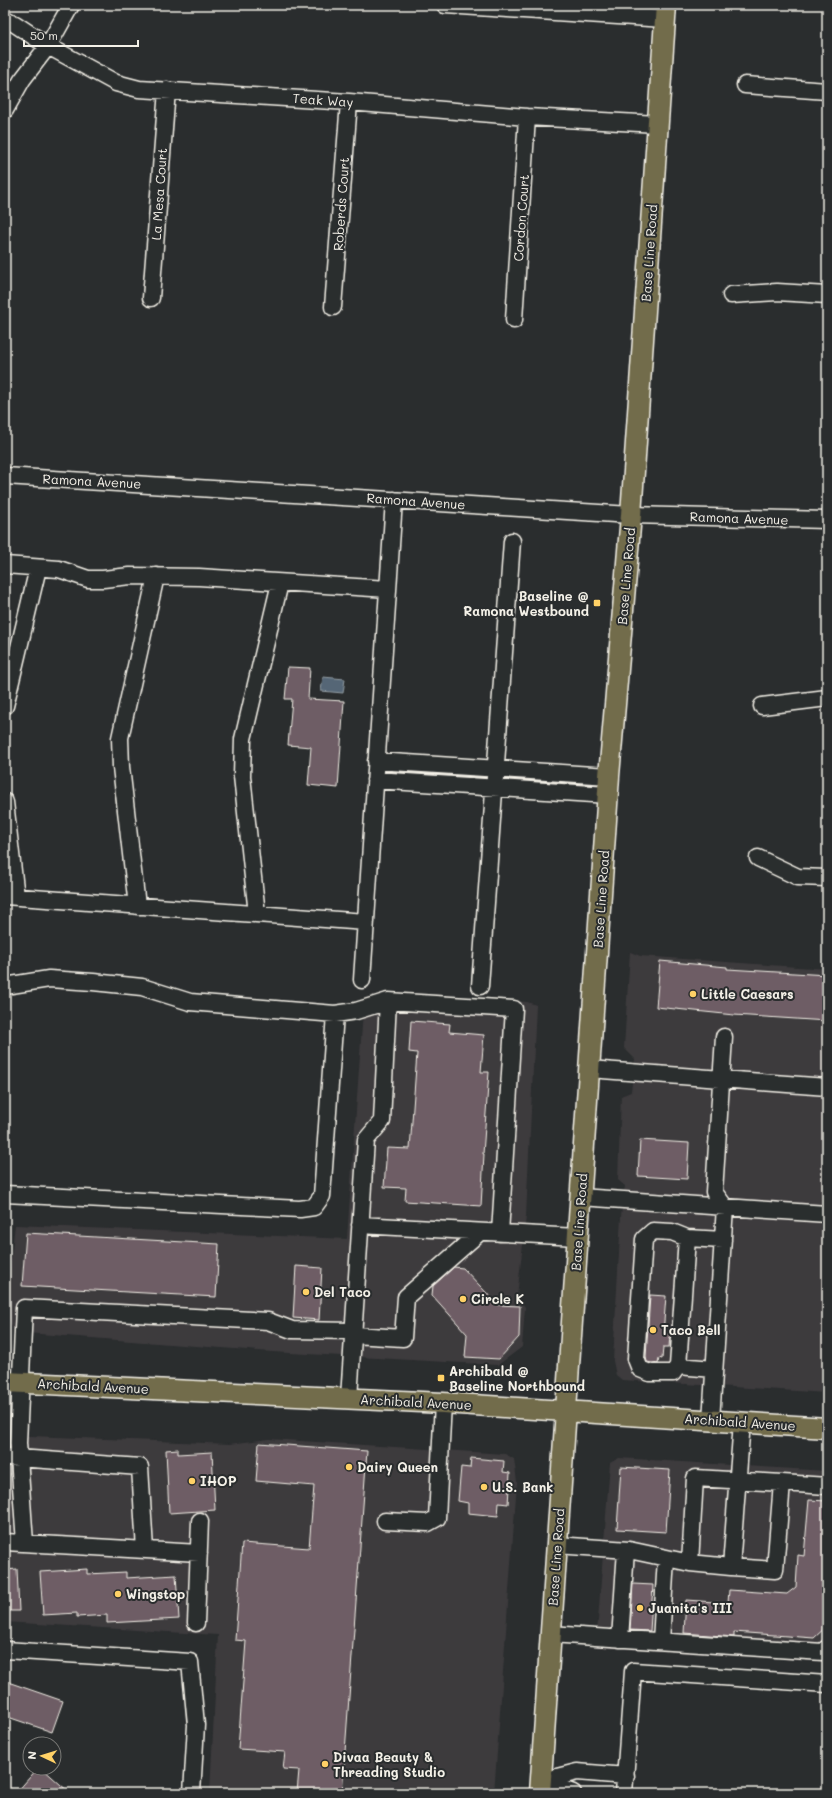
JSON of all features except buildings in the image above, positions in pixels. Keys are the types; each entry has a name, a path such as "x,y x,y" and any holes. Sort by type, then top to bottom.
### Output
{"main road":[{"name":"Base Line Road","path":"540,1787 608,786 630,515 666,12"},
{"name":"Archibald Avenue","path":"12,1382 443,1403 827,1428"}],"street":[{"path":"5,110 22,80 48,46 71,5"},
{"path":"445,5 666,12"},
{"name":"Teak Way","path":"5,19 48,46 116,84 138,89 349,102 527,117 658,124"},
{"path":"745,85 827,91"},
{"name":"La Mesa Court","path":"151,298 167,90"},
{"name":"Roberds Court","path":"333,307 349,102"},
{"name":"Cordon Court","path":"514,320 527,117"},
{"path":"731,295 777,292 827,295"},
{"name":"Ramona Avenue","path":"5,476 630,515 827,520"},
{"path":"362,980 394,500"},
{"path":"480,986 512,541"},
{"path":"5,565 59,569 88,579 156,576 199,577 388,589"},
{"path":"5,706 38,568"},
{"path":"137,906 120,768 120,738 156,576"},
{"path":"257,914 242,776 242,760 247,724 280,583"},
{"path":"762,706 827,698"},
{"path":"376,761 496,768 608,786"},
{"path":"375,780 494,788 608,786"},
{"path":"5,802 10,897 366,922"},
{"path":"758,858 798,877 827,878"},
{"path":"5,986 49,979 93,982 142,987 190,1002 335,1014 356,1011 388,1001 514,1010 500,1233"},
{"path":"349,1398 366,1140 382,1121 388,1001"},
{"path":"5,1194 300,1209 314,1207 322,1196 335,1014"},
{"path":"711,1420 725,1207 714,1192 724,1037"},
{"path":"589,1069 827,1087"},
{"path":"580,1197 827,1214"},
{"path":"360,1225 578,1237"},
{"path":"687,1238 678,1366 673,1373 650,1373 640,1369 636,1359 644,1239 653,1231 672,1232 687,1238 723,1240"},
{"path":"25,1543 12,1457 12,1382 24,1308 268,1321 292,1330 354,1333 402,1338 406,1297 480,1232"},
{"path":"678,1366 714,1369"},
{"path":"385,1521 428,1523 437,1518 443,1403"},
{"path":"732,1567 742,1422"},
{"path":"12,1457 140,1467 145,1550"},
{"path":"690,1564 695,1478 827,1486"},
{"path":"556,1545 626,1550 690,1564 775,1570 782,1483"},
{"path":"196,1622 200,1553 200,1521"},
{"path":"5,1542 200,1553"},
{"path":"620,1639 626,1550"},
{"path":"661,1642 666,1558"},
{"path":"550,1634 823,1652 827,1648"},
{"path":"5,1650 190,1662 196,1725 192,1793"},
{"path":"624,1793 633,1671 827,1684"},
{"path":"540,1787 577,1772 626,1776"},
{"path":"540,1787 573,1793"}],"shaded area":[{"path":"630,952 640,956 827,969 827,1393 622,1380 616,1375 613,1361 621,1217 625,1186 618,1180 621,1096 631,1092 635,1059 624,1048"},
{"path":"389,993 527,1002 536,1005 526,1216 517,1297 525,1307 522,1347 498,1365 273,1352 14,1332 5,1309 15,1225 347,1239 364,998"},
{"path":"5,1435 230,1444 269,1439 505,1454 514,1459 517,1482 494,1793 210,1793 218,1635 5,1622"},
{"path":"619,1458 827,1471 827,1662 596,1647 610,1463"}],"water":[{"path":"323,677 345,679 343,693 321,691"}],"place":[{"name":"Baseline @ Ramona Westbound","path":"597,603"},
{"name":"Little Caesars","path":"693,994"},
{"name":"Del Taco","path":"306,1292"},
{"name":"Circle K","path":"463,1299"},
{"name":"Taco Bell","path":"653,1330"},
{"name":"Archibald @ Baseline Northbound","path":"441,1378"},
{"name":"Dairy Queen","path":"349,1467"},
{"name":"IHOP","path":"192,1481"},
{"name":"U.S. Bank","path":"484,1487"},
{"name":"Wingstop","path":"118,1594"},
{"name":"Juanita's III","path":"640,1608"},
{"name":"Divaa Beauty & Threading Studio","path":"325,1764"}]}
